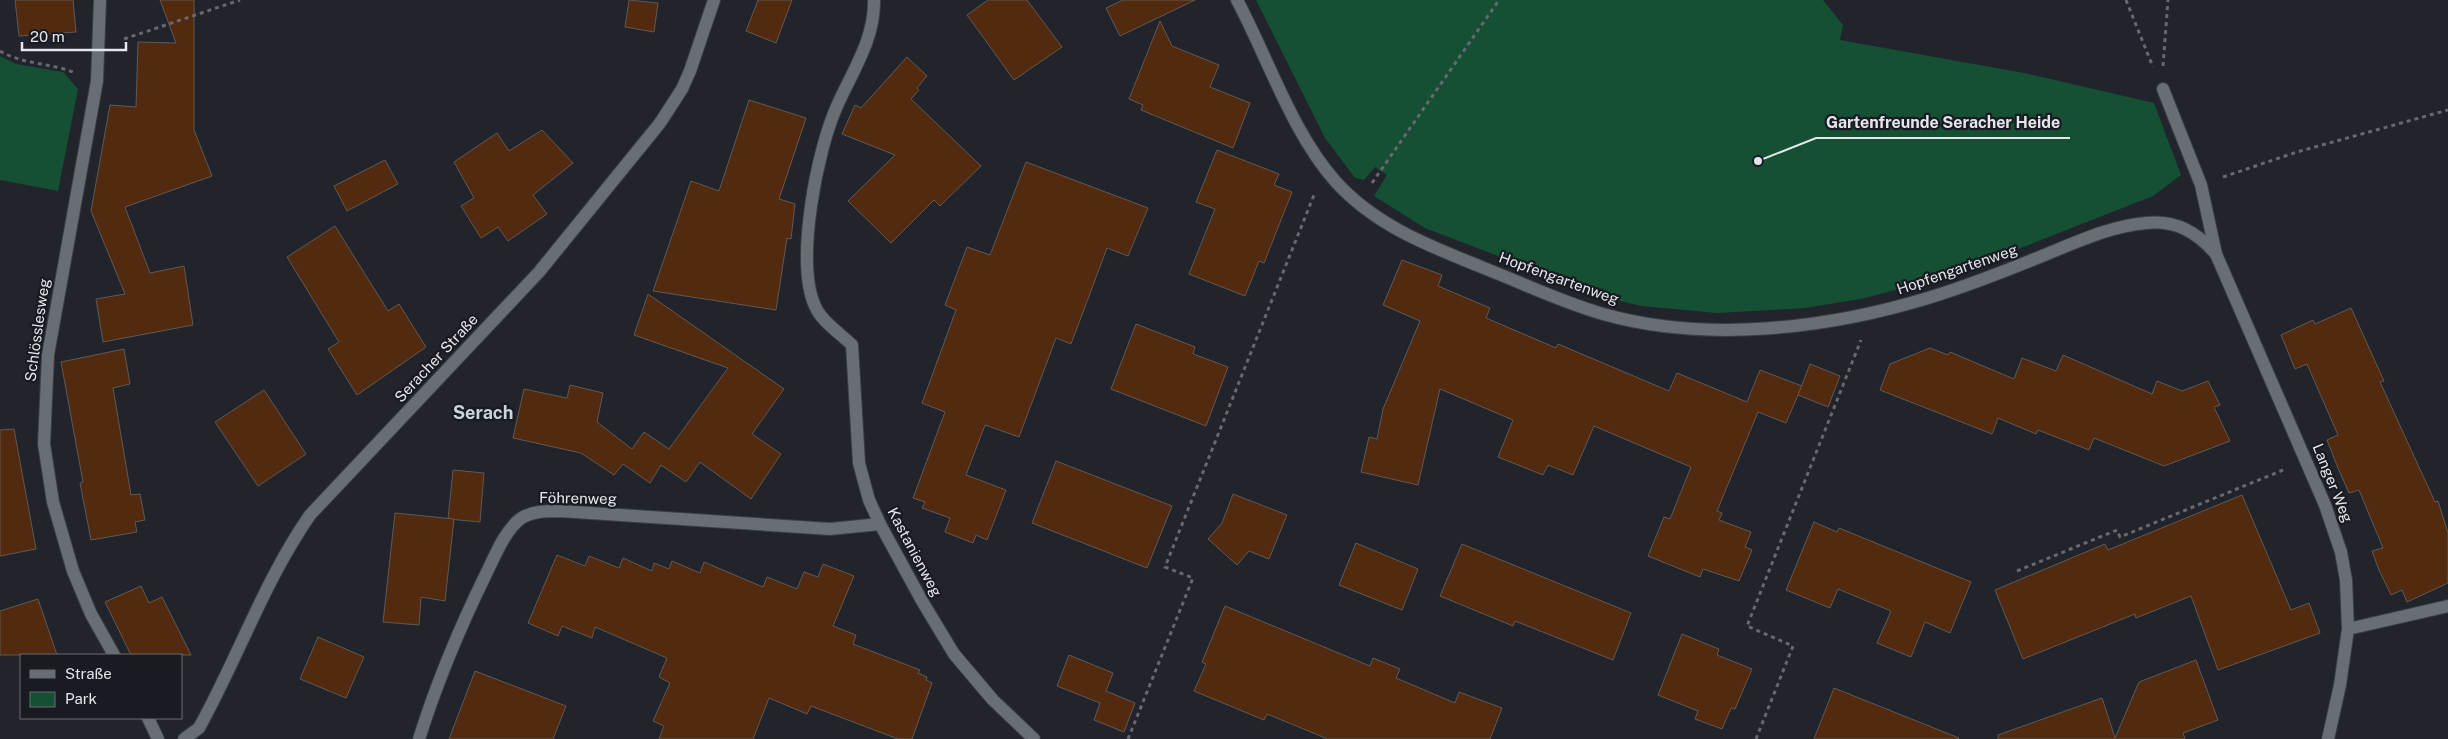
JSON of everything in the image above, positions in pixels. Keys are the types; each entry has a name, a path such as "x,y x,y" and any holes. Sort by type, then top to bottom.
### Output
{"street":[{"name":"Schlösslesweg","path":"100,0 97,81 48,355 44,444 55,511 73,571 91,614 113,654"},
{"name":"Seracher Straße","path":"184,739 200,728 274,576 310,516 539,272 660,123 682,89 690,72 714,0"},
{"name":"Kastanienweg","path":"874,0 870,36 827,131 815,176 810,210 808,263 814,303 819,313 852,344 859,462 869,500 880,524 922,601 954,654 993,700 1034,739"},
{"name":"Hopfengartenweg","path":"1237,0 1308,143 1326,170 1357,201 1391,227 1423,243 1583,307 1629,320 1681,328 1735,328 1793,325 1870,313 1929,298 2096,234 2148,223 2178,226 2199,236 2216,254"},
{"path":"2163,89 2201,185 2216,254"},
{"name":"Langer Weg","path":"2216,254 2332,522 2344,565 2348,629 2340,685 2328,739"},
{"name":"Föhrenweg","path":"419,739 445,665 483,581 507,534 520,519 528,515 560,511 830,529 880,524"},
{"path":"2348,629 2448,606"},
{"path":"148,719 158,739"}],"path":[{"path":"99,46 240,0"},
{"path":"1357,201 1387,163 1498,0"},
{"path":"2126,0 2163,89"},
{"path":"2163,89 2168,0"},
{"path":"0,51 10,56 57,66 97,81"},
{"path":"2242,170 2297,152 2448,110"},
{"path":"1128,739 1193,578 1165,567 1326,170"},
{"path":"1756,739 1793,646 1747,626 1870,313"},
{"path":"2018,572 2117,530 2120,537 2279,472"}],"green space":[{"path":"1256,0 1823,0 1843,25 1840,40 2024,73 2154,103 2181,175 2153,196 1949,276 1861,299 1805,308 1717,313 1642,306 1610,299 1425,228 1374,196 1387,175 1375,167 1364,180 1355,178 1325,138"},
{"path":"0,56 16,64 63,72 78,89 58,191 0,180"}],"building":[{"path":"15,0 73,0 76,32 19,36"},
{"path":"160,0 194,0 194,130 212,176 125,207 150,273 184,266 193,325 103,342 96,299 125,294 91,211 110,105 136,107 138,42 176,43"},
{"path":"629,0 658,3 654,32 625,27"},
{"path":"758,0 792,0 776,43 746,31"},
{"path":"988,0 1027,0 1062,47 1014,80 967,15"},
{"path":"1123,0 1195,0 1120,36 1106,8"},
{"path":"1160,21 1172,46 1219,65 1210,87 1250,103 1233,148 1141,110 1143,105 1129,99"},
{"path":"907,57 927,76 911,99 981,166 940,206 934,200 891,243 848,201 895,155 842,134 855,105 861,108"},
{"path":"749,100 806,118 779,199 795,204 791,239 787,238 776,310 653,291 691,181 719,191"},
{"path":"542,130 573,163 533,195 547,214 508,241 498,227 481,238 461,206 474,198 454,162 497,133 509,151"},
{"path":"1217,150 1279,174 1274,185 1292,192 1264,263 1259,261 1245,296 1189,274 1215,209 1196,202"},
{"path":"385,160 398,184 347,211 334,186"},
{"path":"1026,162 1148,208 1128,256 1107,248 1071,344 1056,338 1019,437 985,425 966,475 1006,490 987,540 976,535 973,543 945,532 950,518 922,508 925,502 913,498 945,412 922,403 956,310 945,305 967,247 990,255"},
{"path":"335,226 388,311 399,304 426,347 357,395 328,349 339,342 287,257"},
{"path":"1402,260 1442,275 1438,286 1490,308 1486,318 1556,348 1558,344 1669,391 1677,373 1747,402 1760,370 1802,386 1786,423 1758,412 1717,511 1722,513 1719,520 1751,532 1745,547 1752,550 1739,581 1703,569 1700,577 1648,556 1664,517 1670,519 1691,467 1594,426 1573,475 1548,465 1543,475 1498,457 1513,420 1440,389 1418,485 1361,472 1369,437 1377,439 1383,409 1420,321 1383,305"},
{"path":"648,294 784,389 752,434 781,454 751,499 700,462 686,482 661,465 650,483 623,464 614,475 581,453 513,438 524,389 567,398 570,385 603,393 597,422 632,449 644,432 669,449 728,368 634,335"},
{"path":"2351,308 2384,381 2380,382 2435,502 2438,501 2448,533 2448,583 2407,602 2402,590 2391,595 2379,570 2372,551 2383,548 2359,490 2349,493 2327,440 2338,435 2307,364 2295,369 2281,335 2313,320 2315,324"},
{"path":"1136,324 1195,347 1193,354 1228,367 1206,426 1111,389"},
{"path":"1930,348 1948,355 1950,352 2014,379 2022,358 2056,371 2063,355 2152,394 2157,381 2182,391 2208,381 2220,405 2214,407 2230,441 2164,466 2094,438 2089,450 2038,430 2036,434 1998,418 1992,434 1880,390 1890,364"},
{"path":"124,349 130,384 113,388 131,495 140,494 145,520 135,522 137,532 91,540 80,483 83,482 61,362"},
{"path":"1810,364 1840,376 1828,407 1798,395"},
{"path":"264,390 306,454 258,486 215,422"},
{"path":"14,429 36,549 0,556 0,430"},
{"path":"1056,461 1172,506 1147,568 1032,523"},
{"path":"453,470 484,473 480,522 448,519"},
{"path":"1233,494 1287,515 1269,559 1249,551 1237,565 1208,539 1222,523"},
{"path":"2242,495 2291,610 2309,603 2320,633 2218,670 2191,596 2136,618 2135,614 2023,659 1995,590 2105,544 2108,550"},
{"path":"395,513 454,519 445,601 421,597 419,625 383,622"},
{"path":"1814,522 1837,532 1839,528 1971,582 1950,633 1925,622 1911,657 1877,643 1891,611 1838,589 1830,608 1786,590"},
{"path":"1356,543 1418,569 1402,610 1339,585"},
{"path":"1462,544 1631,613 1613,660 1515,621 1513,626 1440,596"},
{"path":"557,555 585,566 589,556 619,568 623,558 652,571 654,563 669,569 672,561 700,573 704,562 763,587 767,577 797,589 804,572 818,577 823,564 854,576 833,626 856,635 853,644 920,670 918,673 927,677 926,680 932,683 912,739 898,739 811,706 807,714 769,698 753,739 659,739 664,726 653,721 670,683 659,677 667,658 595,627 592,638 562,626 558,636 528,623"},
{"path":"141,586 149,603 162,597 191,655 131,654 105,602"},
{"path":"38,599 57,654 0,655 0,611"},
{"path":"1225,606 1370,666 1373,658 1400,669 1396,678 1455,703 1459,692 1502,708 1490,739 1328,739 1267,714 1264,720 1194,691 1206,664 1202,662"},
{"path":"1682,634 1719,649 1717,655 1752,669 1735,709 1731,708 1722,729 1695,719 1698,711 1658,695"},
{"path":"318,637 364,657 346,698 300,679"},
{"path":"1069,655 1113,673 1106,691 1135,703 1124,732 1094,720 1100,703 1057,686"},
{"path":"2196,660 2218,720 2183,733 2185,739 1998,739 1998,735 2102,698 2115,738 2139,682"},
{"path":"475,671 566,706 553,739 449,739"},
{"path":"1834,688 1959,738 1814,739"}],"place":[{"name":"Gartenfreunde Seracher Heide","path":"1758,161"}],"district":[{"name":"Serach","path":"483,412"}]}
